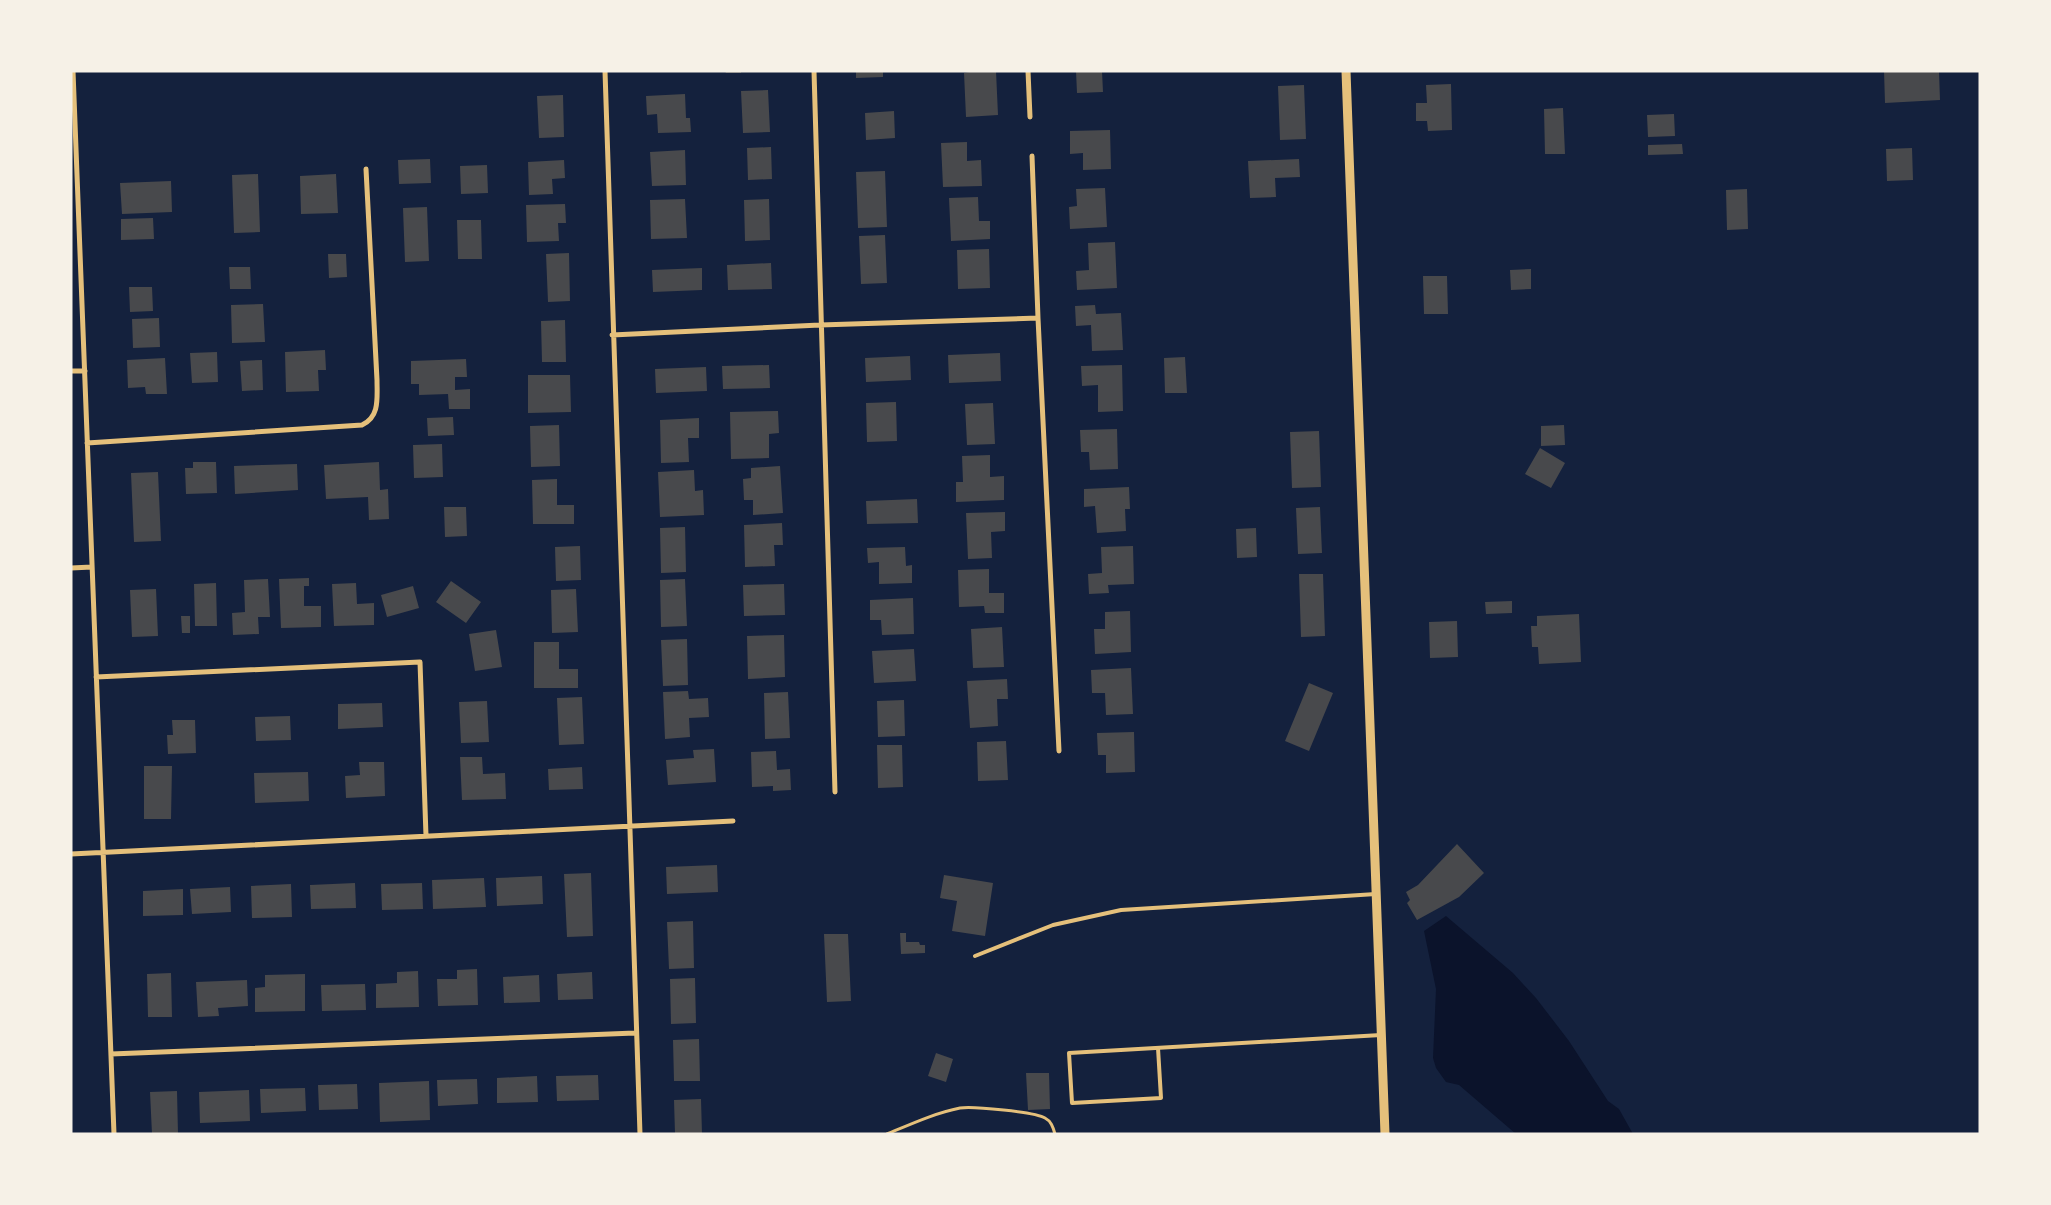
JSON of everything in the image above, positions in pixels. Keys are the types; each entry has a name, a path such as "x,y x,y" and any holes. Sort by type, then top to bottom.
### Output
{"street":[{"path":"73,71 114,1134"},
{"path":"605,71 612,335 640,1134"},
{"path":"814,71 835,792"},
{"path":"1028,71 1030,117"},
{"path":"1346,71 1385,1134"},
{"path":"1032,156 1059,751"},
{"path":"88,443 337,427 362,425 370,421 376,412 377,380 366,169"},
{"path":"612,335 820,324 1038,318"},
{"path":"71,371 85,371"},
{"path":"71,568 92,567"},
{"path":"96,677 420,662 426,836"},
{"path":"71,854 733,821"},
{"path":"111,1054 635,1033"}],"lane":[{"path":"975,956 1054,925 1120,910 1376,894"},
{"path":"1158,1048 1161,1098 1072,1103 1069,1053 1381,1035"}],"path":[{"path":"887,1134 918,1121 963,1108 1007,1110 1044,1117 1052,1125 1055,1134"}],"water":[{"path":"1446,916 1513,973 1536,998 1569,1041 1608,1101 1619,1109 1633,1134 1516,1134 1459,1085 1446,1082 1436,1068 1433,1058 1436,989 1424,931"}],"building":[{"path":"725,71 741,71 741,73 726,73"},
{"path":"856,71 883,71 883,77 856,78"},
{"path":"996,71 998,115 966,117 964,73"},
{"path":"1076,71 1102,71 1103,92 1077,93"},
{"path":"1884,71 1939,71 1940,100 1885,103"},
{"path":"1451,84 1452,130 1428,131 1427,121 1416,121 1416,103 1427,103 1426,85"},
{"path":"1304,85 1306,139 1280,140 1278,86"},
{"path":"768,90 770,132 743,133 741,91"},
{"path":"685,94 686,118 690,118 691,132 658,133 657,114 647,115 646,96"},
{"path":"563,95 564,137 539,138 537,96"},
{"path":"1563,108 1565,154 1545,154 1544,109"},
{"path":"894,111 895,138 866,140 865,113"},
{"path":"1674,114 1675,136 1648,137 1647,115"},
{"path":"1110,130 1111,169 1083,170 1083,153 1070,154 1070,131"},
{"path":"967,142 967,161 981,160 982,186 943,187 941,143"},
{"path":"1682,144 1683,154 1648,155 1648,145"},
{"path":"771,147 772,179 748,180 747,148"},
{"path":"1912,148 1913,180 1887,181 1886,149"},
{"path":"685,150 686,185 652,186 650,152"},
{"path":"430,159 431,183 399,184 398,160"},
{"path":"1299,159 1300,177 1275,178 1276,197 1250,198 1248,161"},
{"path":"564,160 565,178 552,179 553,194 529,195 528,162"},
{"path":"487,165 488,193 461,194 460,166"},
{"path":"885,171 887,227 858,228 856,172"},
{"path":"258,174 260,232 234,233 232,175"},
{"path":"336,174 338,213 301,214 300,176"},
{"path":"171,181 172,212 122,214 120,183"},
{"path":"1105,188 1107,227 1070,229 1069,207 1077,206 1076,189"},
{"path":"1747,189 1748,229 1727,230 1726,190"},
{"path":"978,197 979,221 990,221 990,239 951,241 949,198"},
{"path":"685,199 687,238 651,239 650,200"},
{"path":"769,199 770,240 745,241 744,200"},
{"path":"565,204 566,223 558,223 559,241 527,242 526,205"},
{"path":"427,207 429,261 405,262 403,208"},
{"path":"153,218 154,239 121,240 121,219"},
{"path":"457,220 481,220 482,259 458,259"},
{"path":"885,235 887,283 861,284 859,236"},
{"path":"1115,242 1117,288 1077,290 1076,271 1089,270 1088,243"},
{"path":"989,249 990,288 958,289 957,250"},
{"path":"569,253 570,301 548,302 546,254"},
{"path":"328,254 346,254 347,277 329,278"},
{"path":"771,263 772,289 728,290 727,265"},
{"path":"229,267 250,267 251,289 230,289"},
{"path":"702,268 702,290 653,292 652,270"},
{"path":"1531,269 1531,289 1511,290 1510,270"},
{"path":"1423,276 1447,276 1448,314 1424,314"},
{"path":"129,287 152,287 153,311 130,312"},
{"path":"263,304 265,342 232,343 231,305"},
{"path":"1095,305 1096,314 1121,313 1123,350 1092,351 1091,325 1076,326 1075,306"},
{"path":"159,318 160,347 133,348 132,319"},
{"path":"565,320 566,362 542,362 541,321"},
{"path":"325,350 326,370 318,370 319,391 286,392 285,352"},
{"path":"217,352 218,382 192,383 190,353"},
{"path":"1000,353 1001,381 949,383 948,355"},
{"path":"910,356 911,380 866,382 865,358"},
{"path":"1185,357 1187,393 1165,393 1164,358"},
{"path":"165,358 167,394 146,394 145,387 128,388 127,360"},
{"path":"466,359 467,377 455,377 455,390 470,389 470,409 449,409 448,394 419,395 419,384 411,384 411,361"},
{"path":"262,360 263,390 242,391 240,361"},
{"path":"769,365 770,388 723,389 722,366"},
{"path":"1122,365 1123,411 1098,412 1098,385 1082,386 1081,366"},
{"path":"706,367 707,391 656,393 655,369"},
{"path":"528,375 570,375 571,412 528,413"},
{"path":"896,402 897,441 867,442 866,403"},
{"path":"993,403 995,444 967,445 965,404"},
{"path":"778,411 779,433 769,434 769,458 731,459 730,412"},
{"path":"453,417 454,435 428,436 427,418"},
{"path":"699,418 699,438 688,438 689,462 661,463 660,420"},
{"path":"559,425 560,466 531,467 530,426"},
{"path":"1564,425 1565,445 1541,446 1541,426"},
{"path":"1117,429 1118,469 1090,470 1089,452 1081,452 1080,430"},
{"path":"1319,431 1321,487 1292,488 1290,432"},
{"path":"442,444 443,477 414,478 413,445"},
{"path":"1540,448 1565,463 1551,488 1525,474"},
{"path":"990,455 990,477 1004,476 1004,500 956,502 956,482 963,482 962,456"},
{"path":"193,462 216,462 217,493 186,494 185,468 193,468"},
{"path":"379,462 380,490 388,489 389,519 369,520 368,497 326,499 324,465"},
{"path":"297,464 298,490 235,494 234,466"},
{"path":"780,466 783,513 753,515 753,500 744,500 743,479 751,478 751,468"},
{"path":"694,470 695,491 703,490 704,515 660,517 658,472"},
{"path":"158,472 161,541 134,542 131,473"},
{"path":"557,479 557,505 574,505 574,524 533,524 532,480"},
{"path":"1129,487 1130,509 1125,509 1126,531 1097,533 1095,506 1084,507 1084,489"},
{"path":"917,499 918,523 867,524 866,501"},
{"path":"444,507 466,507 467,536 445,537"},
{"path":"1320,507 1322,553 1298,554 1296,508"},
{"path":"1005,512 1005,531 991,532 992,558 968,559 966,513"},
{"path":"782,523 783,545 774,545 775,566 745,567 744,525"},
{"path":"685,527 686,572 661,573 660,528"},
{"path":"1256,528 1257,557 1237,558 1236,529"},
{"path":"580,546 581,580 556,581 555,547"},
{"path":"1133,546 1134,584 1108,585 1109,593 1089,594 1088,574 1102,573 1101,547"},
{"path":"905,547 906,566 912,565 912,583 879,584 879,562 868,563 867,548"},
{"path":"989,569 989,593 1004,593 1004,613 985,613 984,606 959,607 958,570"},
{"path":"1299,574 1323,574 1325,636 1301,637"},
{"path":"309,578 309,586 304,586 304,606 321,606 321,627 281,628 279,579"},
{"path":"268,579 270,617 258,617 259,634 233,635 232,613 245,612 244,580"},
{"path":"685,579 687,626 661,627 660,580"},
{"path":"451,581 481,602 466,623 436,602"},
{"path":"216,583 217,626 195,626 194,584"},
{"path":"356,583 357,604 374,603 374,625 334,626 332,584"},
{"path":"784,584 785,615 744,616 743,585"},
{"path":"413,586 419,608 387,617 381,595"},
{"path":"156,589 158,636 132,637 130,590"},
{"path":"576,589 578,632 552,633 551,590"},
{"path":"913,598 914,634 882,635 881,620 870,620 870,600"},
{"path":"1512,601 1512,613 1486,614 1485,602"},
{"path":"1130,611 1131,652 1095,654 1094,629 1105,629 1105,612"},
{"path":"1579,614 1581,662 1539,664 1538,647 1532,647 1531,626 1537,626 1537,616"},
{"path":"181,616 190,616 190,633 182,633"},
{"path":"1457,621 1458,657 1430,658 1429,622"},
{"path":"1002,627 1004,667 973,668 971,629"},
{"path":"496,630 502,667 475,671 469,634"},
{"path":"784,635 785,677 748,679 747,636"},
{"path":"687,639 688,685 663,686 661,640"},
{"path":"534,642 559,642 559,669 578,669 578,688 534,688"},
{"path":"914,649 916,681 874,683 872,651"},
{"path":"1131,668 1133,714 1106,715 1105,693 1092,693 1091,670"},
{"path":"1007,679 1008,699 997,699 998,726 970,728 967,681"},
{"path":"1309,683 1333,693 1309,751 1285,741"},
{"path":"688,691 689,699 708,698 709,717 689,718 690,737 665,739 663,692"},
{"path":"788,692 790,738 765,739 764,693"},
{"path":"582,697 584,744 559,745 557,698"},
{"path":"904,700 905,736 878,737 877,701"},
{"path":"487,701 489,742 461,743 459,702"},
{"path":"382,703 383,727 338,729 338,704"},
{"path":"290,716 291,740 256,741 255,717"},
{"path":"172,720 195,720 196,753 168,754 167,735 173,735"},
{"path":"1134,732 1135,772 1106,773 1106,755 1098,755 1097,733"},
{"path":"1006,741 1008,780 978,781 977,742"},
{"path":"877,745 902,745 903,787 878,788"},
{"path":"714,749 716,782 668,785 666,760 694,758 693,750"},
{"path":"776,751 777,770 790,769 791,790 773,791 773,786 752,787 751,752"},
{"path":"460,757 482,757 483,774 505,773 506,799 462,800"},
{"path":"359,762 384,762 385,796 346,798 345,776 360,775"},
{"path":"144,766 172,766 171,819 144,819"},
{"path":"582,767 583,789 549,790 548,769"},
{"path":"308,772 309,801 255,803 254,773"},
{"path":"1457,844 1484,873 1459,897 1417,920 1407,903 1410,900 1406,892 1418,885"},
{"path":"717,865 718,892 667,894 666,867"},
{"path":"591,873 593,936 567,937 564,874"},
{"path":"944,875 993,883 985,936 952,931 957,901 940,898"},
{"path":"542,876 543,904 497,906 496,878"},
{"path":"484,878 486,907 433,909 432,880"},
{"path":"355,883 356,908 311,909 310,885"},
{"path":"422,883 423,909 382,910 381,884"},
{"path":"291,884 292,917 252,918 251,886"},
{"path":"230,887 231,912 192,914 190,889"},
{"path":"183,889 183,915 143,916 143,891"},
{"path":"693,921 694,968 669,969 667,922"},
{"path":"900,933 906,933 906,942 919,942 920,945 925,945 925,953 901,954"},
{"path":"824,934 848,934 851,1001 827,1002"},
{"path":"477,969 478,1005 438,1006 437,979 457,979 457,970"},
{"path":"418,971 419,1007 376,1008 376,984 397,983 397,972"},
{"path":"592,972 593,999 558,1000 557,974"},
{"path":"171,973 172,1017 148,1017 147,974"},
{"path":"305,974 305,1011 255,1012 255,988 265,987 265,975"},
{"path":"539,975 540,1002 504,1003 503,977"},
{"path":"695,978 696,1023 671,1024 670,979"},
{"path":"247,980 248,1006 218,1008 219,1016 198,1017 196,982"},
{"path":"365,984 366,1010 322,1011 321,985"},
{"path":"699,1039 700,1081 674,1081 673,1040"},
{"path":"936,1053 953,1059 946,1082 928,1076"},
{"path":"1026,1073 1049,1073 1050,1109 1028,1110"},
{"path":"598,1075 599,1100 557,1101 556,1076"},
{"path":"537,1076 538,1102 497,1103 497,1078"},
{"path":"477,1079 478,1104 438,1106 437,1080"},
{"path":"429,1081 430,1120 380,1122 379,1083"},
{"path":"357,1084 358,1109 319,1110 318,1085"},
{"path":"305,1088 306,1111 261,1113 260,1089"},
{"path":"249,1090 250,1121 200,1123 199,1092"},
{"path":"177,1091 178,1134 152,1134 150,1092"},
{"path":"701,1099 702,1134 675,1134 674,1100"}]}
